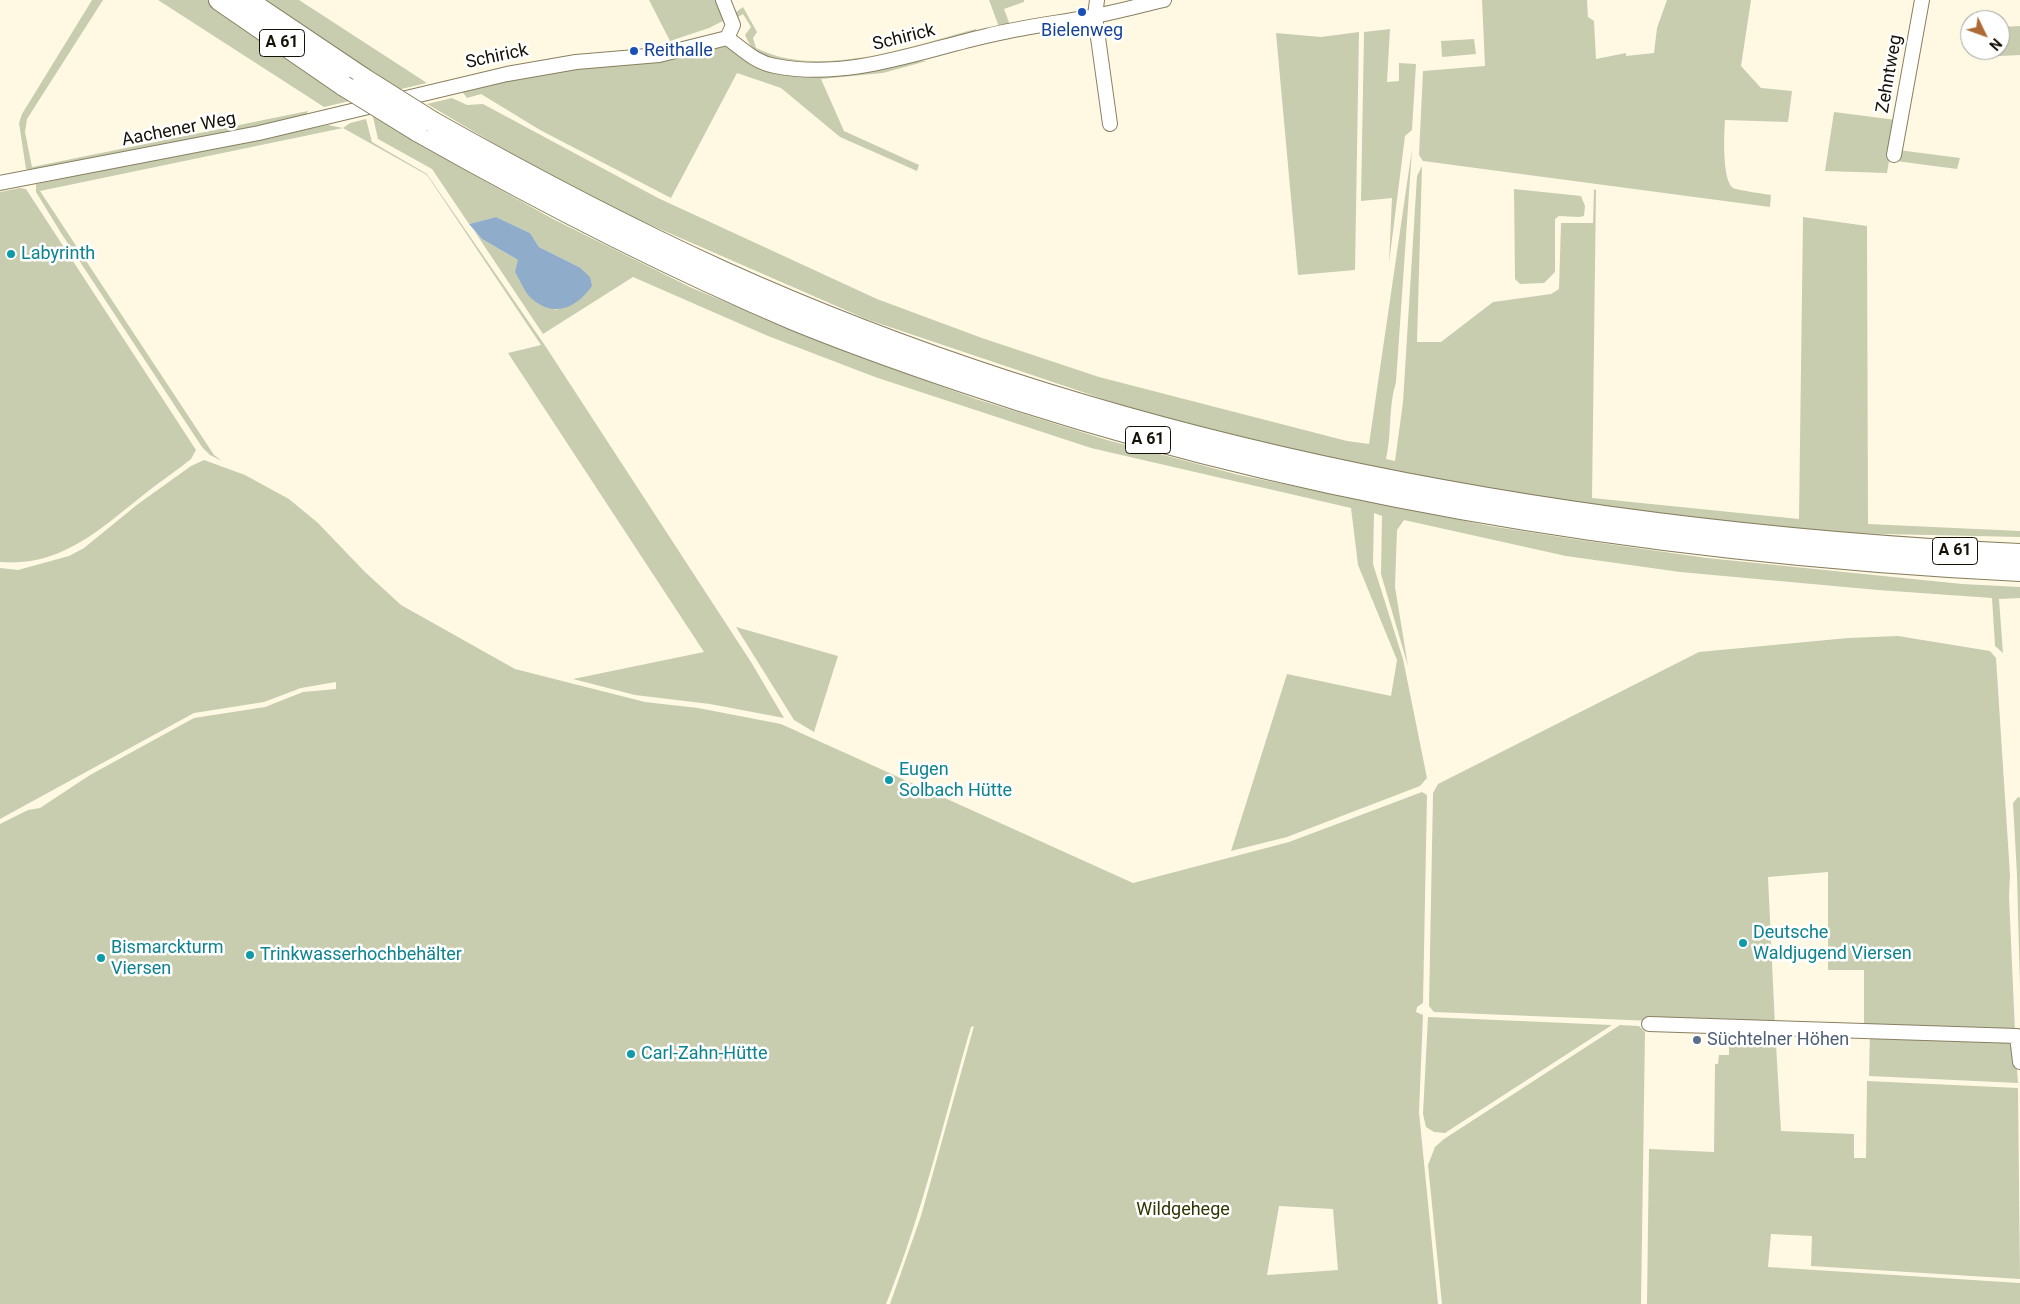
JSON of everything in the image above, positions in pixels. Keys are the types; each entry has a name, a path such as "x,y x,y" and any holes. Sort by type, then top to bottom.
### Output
{"highway":[{"name":"A 61","path":"219,0 344,86 637,231 794,302 886,338 1040,392 1152,424 1272,455 1428,488 1530,506 1713,532 1891,547 2020,554"},
{"name":"A 61","path":"247,0 363,78 425,126 540,200 628,245 797,321 880,353 1036,407 1149,440 1250,466 1500,518 1717,548 1933,567 2020,571"}],"street":[{"path":"723,0 733,25 727,38"},
{"path":"1097,0 1095,16 1110,124"},
{"name":"Schirick","path":"365,108 507,74 576,62 659,55 727,38 749,56 773,66 789,68 853,68 877,65 987,35 1095,16 1164,0"},
{"name":"Zehntweg","path":"1894,155 1922,0"},
{"name":"Aachener Weg","path":"0,184 231,139 365,108"},
{"path":"1649,1024 1763,1028 1834,1028 2018,1036 2020,1062"}],"green space":[{"path":"92,0 103,0 27,119 25,132 32,167 308,111 305,118 38,172 26,169 19,123 22,114"},
{"path":"158,0 299,0 427,83 324,107"},
{"path":"649,0 719,0 727,19 709,28 670,41"},
{"path":"989,0 1024,0 1024,2 1004,9 1010,25 999,27"},
{"path":"1482,0 1587,0 1588,17 1594,21 1596,59 1626,53 1626,56 1654,53 1657,28 1667,0 1751,0 1741,66 1761,88 1792,91 1788,122 1725,120 1725,167 1729,183 1733,188 1771,195 1770,207 1423,161 1419,155 1423,71 1485,66"},
{"path":"743,7 757,32 753,38 756,48 781,57 808,61 836,61 803,62 786,61 764,56 752,47 745,35 751,27 743,14 735,19 732,15"},
{"path":"2010,26 2020,26 2020,55 2010,56"},
{"path":"976,29 976,32 891,53 839,61 895,51"},
{"path":"1390,29 1387,82 1399,81 1399,63 1416,64 1412,130 1405,136 1389,263 1392,198 1361,201 1364,32"},
{"path":"1359,32 1355,270 1298,275 1276,33 1321,37"},
{"path":"1474,39 1476,54 1442,57 1441,41"},
{"path":"723,45 762,67 927,61 883,73 821,79 844,131 919,165 917,171 840,137 781,88 737,73 671,198 540,130 481,94 467,98 461,90 533,73 683,58"},
{"path":"452,98 467,105 483,104 658,198 877,299 982,338 1099,377 1347,441 1369,444 1412,149 1396,382 1392,401 1386,459 1395,461 1403,402 1417,176 1422,166 1417,342 1441,342 1493,302 1551,294 1559,289 1561,223 1593,223 1594,189 1596,190 1592,498 1799,519 1803,217 1867,226 1868,524 2020,531 2020,537 1839,533 1725,522 1582,504 1292,453 1118,404 866,319 637,219 534,167 427,104"},
{"path":"1834,112 1896,120 1887,173 1825,171"},
{"path":"377,116 456,165 553,219 692,288 849,353 976,399 1107,440 1239,475 1490,526 1707,558 1962,584 2020,587 2020,598 1999,599 2003,653 1995,646 1992,598 1680,572 1566,556 1404,520 1397,530 1395,587 1408,666 1381,574 1382,516 1374,513 1373,564 1403,659 1427,778 1420,786 1287,837 1231,851 1287,674 1391,696 1397,660 1358,565 1351,508 1091,448 875,377 768,336 633,277 543,334 473,229 482,239 518,260 532,298 556,310 579,267 539,247 530,233 496,217 469,224 432,169 378,139 373,117"},
{"path":"366,119 372,142 427,174 544,344 751,662 784,718 710,704 635,695 573,679 704,652 508,353 541,345 427,175 343,128 350,123"},
{"path":"328,125 343,128 40,191 214,455 222,461 210,455 202,447 61,233 36,192 36,184"},
{"path":"1898,150 1960,158 1957,169 1896,161"},
{"path":"20,188 26,189 196,450 191,459 185,464 94,534 77,544 60,553 41,559 22,562 0,562 0,192"},
{"path":"1514,189 1581,196 1585,206 1584,216 1559,216 1555,219 1555,272 1544,283 1520,284 1515,279"},
{"name":"Wildgehege","path":"204,460 245,475 289,499 318,523 365,572 401,605 515,669 645,702 698,708 781,724 1133,883 1289,842 1422,792 1427,795 1423,1003 1417,1007 1416,1012 1423,1015 1419,1112 1438,1304 890,1304 921,1216 974,1026 971,1027 911,1236 886,1304 0,1304 0,824 28,810 40,808 90,775 194,718 265,707 303,692 336,689 336,682 301,688 264,702 194,713 0,819 0,568 18,570 69,556 84,548 138,504 191,466","holes":["1279,1206 1333,1209 1338,1270 1267,1275"]},
{"path":"736,627 838,656 814,732 794,720"},
{"path":"1898,636 1990,651 1996,658 2010,875 2009,896 2015,1032 1864,1026 1864,970 1828,970 1828,872 1768,877 1775,1026 1434,1012 1429,1006 1433,793 1438,784 1699,652 1848,638"},
{"path":"2018,797 2020,798 2020,988 2013,803"},
{"path":"1428,1017 1612,1025 1445,1133 1434,1132 1426,1127 1423,1114"},
{"path":"1620,1025 1639,1026 1645,1032 1641,1304 1442,1304 1428,1165 1435,1147 1444,1139"},
{"path":"1870,1032 2009,1038 2015,1043 2018,1083 1869,1076"},
{"path":"1729,1043 1776,1044 1781,1131 1854,1134 1854,1158 1866,1158 1867,1081 2018,1088 2020,1279 1811,1266 1812,1236 1771,1234 1768,1267 2020,1283 2020,1304 1647,1304 1649,1149 1714,1152 1715,1064 1718,1064 1719,1055 1729,1055"}],"water":[{"path":"496,217 530,233 539,247 579,267 590,277 592,286 586,294 572,305 557,309 541,305 532,299 515,272 518,260 482,239 469,224"}],"place":[{"name":"Bielenweg","path":"1082,12"},
{"name":"Reithalle","path":"634,51"},
{"name":"Labyrinth","path":"11,254"},
{"name":"Eugen Solbach Hütte","path":"889,780"},
{"name":"Deutsche Waldjugend Viersen","path":"1743,943"},
{"name":"Trinkwasserhochbehälter","path":"250,955"},
{"name":"Bismarckturm Viersen","path":"101,958"},
{"name":"Süchtelner Höhen","path":"1697,1040"},
{"name":"Carl-Zahn-Hütte","path":"631,1054"}]}
